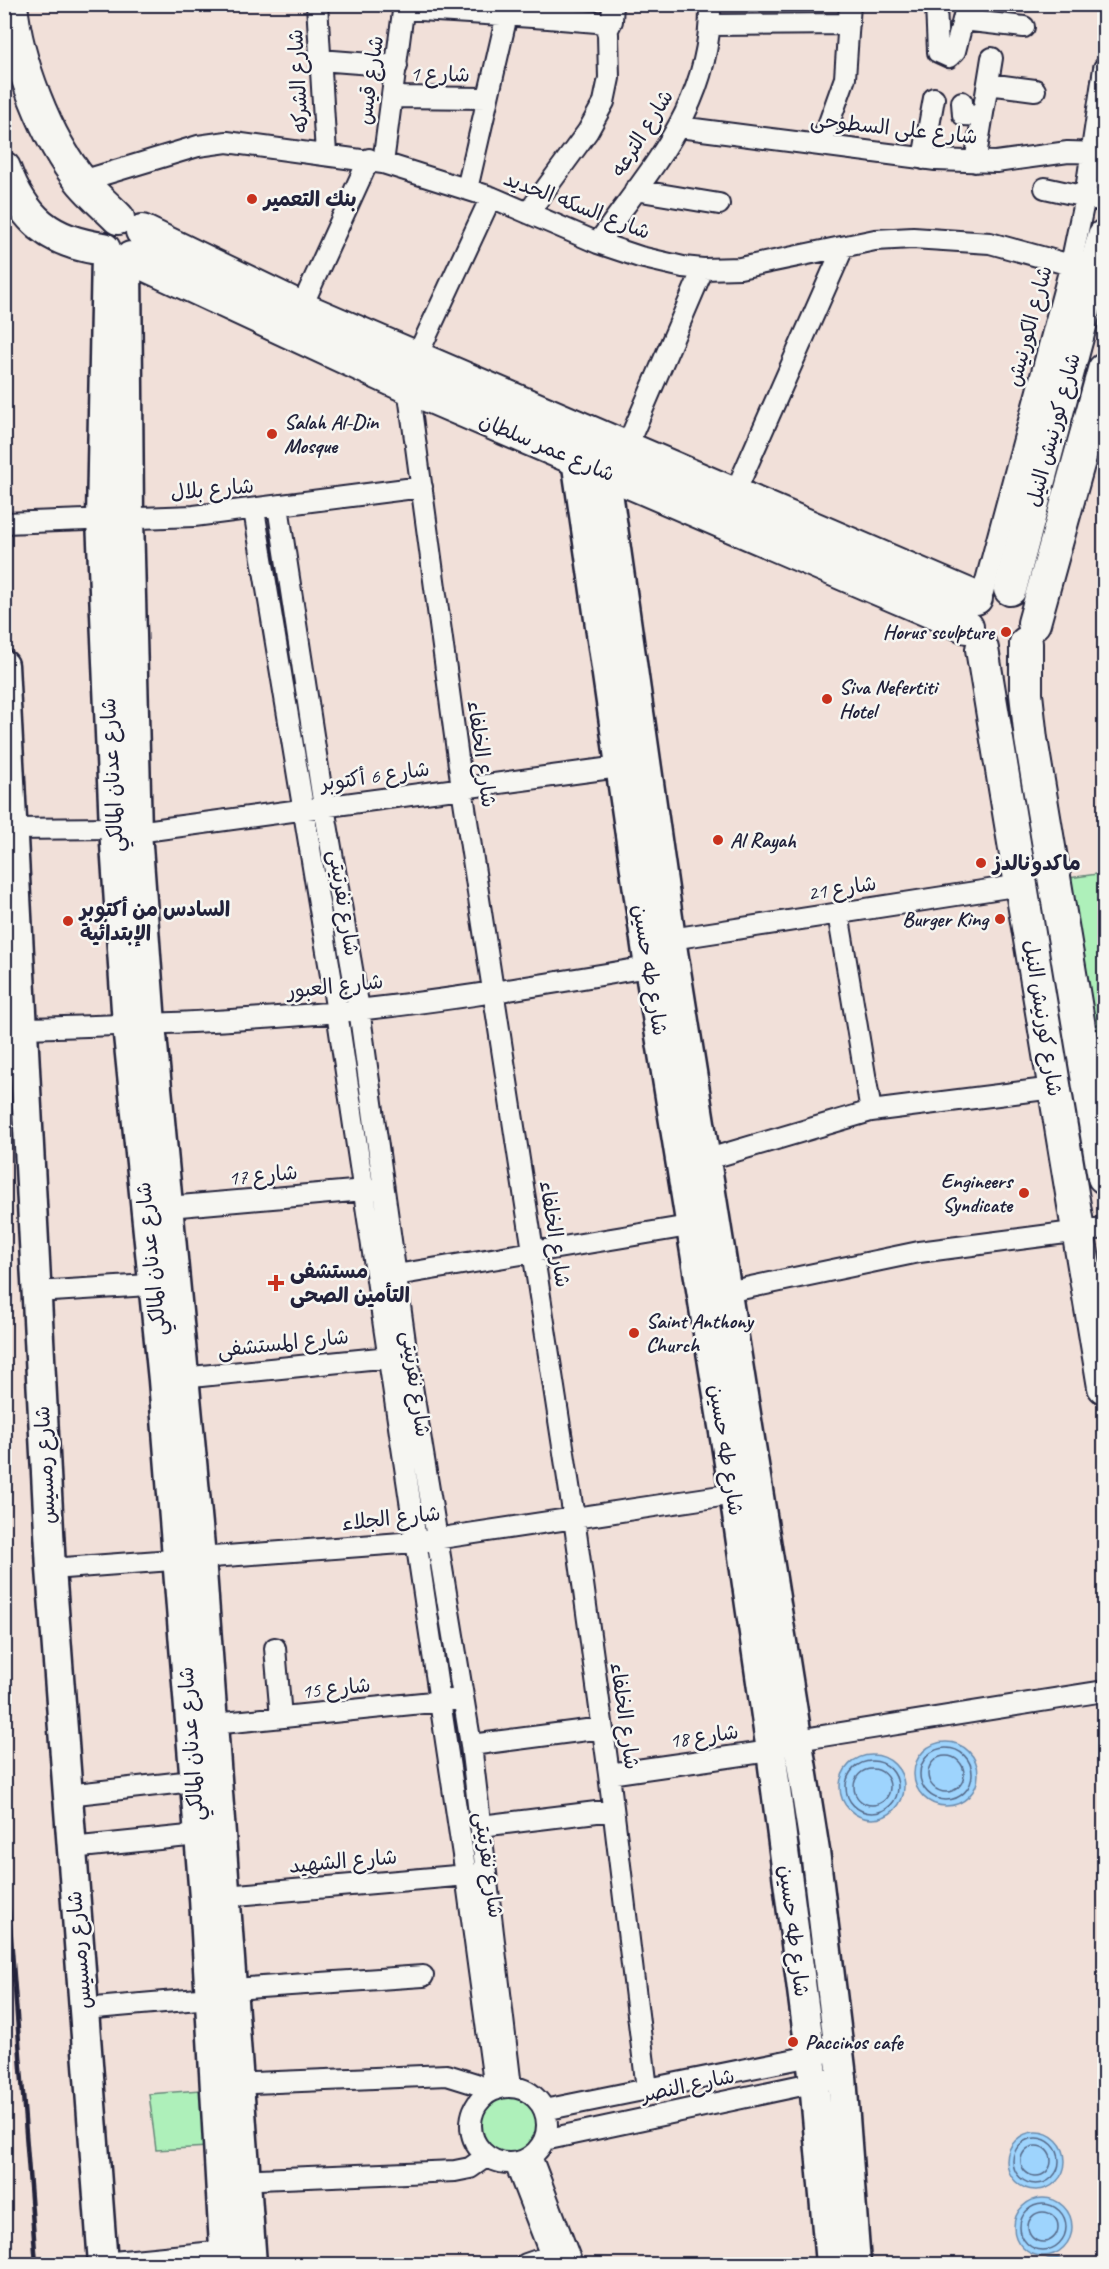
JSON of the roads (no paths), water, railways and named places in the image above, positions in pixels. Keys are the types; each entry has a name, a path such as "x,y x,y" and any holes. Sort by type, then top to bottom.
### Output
{"main road":[{"path":"7,184 22,208 51,234 82,246 121,245 52,132 26,76 16,44 11,4"},
{"name":"شارع كورنيش النيل","path":"1104,236 1083,268 983,611 1021,885 1054,1088 1092,1230 1104,1387"},
{"name":"شارع عمر سلطان","path":"121,245 301,308 417,356 734,495 983,611"},
{"name":"شارع عمر سلطان","path":"121,245 408,387 593,483 983,611"},
{"name":"شارع عدنان المالكي","path":"121,245 115,518 125,830 139,1025 189,1558 213,1724 215,1897 234,2180 252,2265"},
{"name":"شارع كورنيش النيل","path":"1104,370 1030,633 1026,685 1031,739 1104,1177"},
{"name":"شارع طه حسين","path":"593,483 619,767 649,967 703,1224 734,1494 771,1751 826,2067 856,2265"},
{"name":"شارع طه حسين","path":"593,483 671,939 705,1160 703,1224 727,1292 816,1851 826,2067 829,2264"},
{"path":"1025,598 1030,606 1030,633 1005,654 983,611 1025,598"},
{"name":"شارع رمسيس","path":"4,665 51,1569 103,2264"},
{"name":"شارع عدنان المالكي","path":"189,1558 194,1781 198,1835 215,1897"},
{"name":"شارع عدنان المالكي","path":"225,2258 234,2180"}],"street":[{"name":"شارع الشركه","path":"317,4 326,154"},
{"path":"528,213 588,131 604,102 609,78 608,29 612,21 613,4"},
{"name":"شارع الترعه","path":"598,243 679,127 697,90 704,67 710,25 710,4"},
{"path":"821,145 845,78 850,4"},
{"path":"936,4 937,49 942,56 953,54 965,12 1024,27"},
{"path":"404,7 481,9 507,15 548,11 597,22 608,29"},
{"name":"شارع قيس","path":"301,308 376,161 393,97 404,7"},
{"path":"710,25 823,14 849,24"},
{"path":"467,189 507,15"},
{"path":"975,162 992,58"},
{"path":"320,60 397,66"},
{"name":"شارع الكورنيش","path":"1083,268 1095,199 1104,68"},
{"path":"988,84 1035,90"},
{"name":"شارع 1","path":"393,97 487,98"},
{"path":"923,159 933,98"},
{"path":"962,102 963,115 982,117"},
{"name":"شارع على السطوحى","path":"679,127 923,159 975,162 1098,152"},
{"name":"شارع السكه الحديد","path":"82,181 217,142 376,161 491,197 598,243 640,257 703,269 740,268 875,240 951,239 999,245 1083,268"},
{"path":"1045,188 1095,199"},
{"path":"635,189 719,204"},
{"path":"417,356 491,197"},
{"path":"734,495 843,248"},
{"path":"626,448 703,269"},
{"name":"شارع الخلفاء","path":"408,387 462,788 574,1518 609,1774 647,2090"},
{"name":"شارع بلال","path":"4,523 194,516 422,487"},
{"name":"شارع نفرتيتى","path":"278,506 384,1188 396,1275 398,1357 415,1542 498,2090"},
{"name":"شارع نفرتيتى","path":"254,510 338,1012 364,1190 436,1539 464,1699 487,1873 498,2090"},
{"name":"شارع 6 أكتوبر","path":"11,829 125,830 304,810 619,767"},
{"name":"شارع 21","path":"671,939 1021,885"},
{"path":"838,913 871,1111"},
{"name":"شارع العبور","path":"24,1028 139,1025 338,1012 495,992 649,967"},
{"path":"705,1160 871,1111 1054,1088"},
{"name":"شارع 17","path":"157,1209 384,1188"},
{"path":"396,1275 703,1224"},
{"path":"727,1292 919,1252 1092,1230"},
{"path":"36,1292 164,1284"},
{"name":"شارع المستشفى","path":"173,1379 398,1357"},
{"name":"شارع الجلاء","path":"51,1569 415,1542 734,1494"},
{"path":"275,1648 281,1718"},
{"path":"797,1740 1104,1690"},
{"name":"شارع 15","path":"213,1724 464,1699"},
{"path":"471,1745 602,1728"},
{"name":"شارع 18","path":"609,1774 771,1751"},
{"path":"67,1795 194,1781"},
{"path":"481,1826 613,1810"},
{"path":"71,1848 198,1835"},
{"name":"شارع الشهيد","path":"215,1897 487,1873"},
{"path":"84,2009 221,1993 423,1976"},
{"name":"شارع النصر","path":"544,2110 647,2090 826,2067"},
{"name":"شارع النصر","path":"544,2140 826,2067"},
{"path":"227,2084 447,2075 498,2090 531,2094 544,2110 546,2130 544,2140 523,2159 495,2161 487,2156 475,2142 471,2124 476,2105 498,2090"},
{"path":"234,2180 455,2171 470,2168 487,2156"},
{"path":"523,2159 561,2259 526,2265"},
{"path":"103,2264 225,2258"}],"water":[{"path":"946,1742 964,1747 969,1751 973,1756 978,1774 973,1792 969,1797 964,1801 946,1806 928,1801 923,1797 919,1792 914,1774 919,1756 923,1751 928,1747"},
{"path":"872,1755 895,1764 904,1787 895,1810 872,1819 849,1810 840,1787 849,1764"},
{"path":"1036,2132 1047,2134 1057,2140 1063,2150 1065,2161 1063,2172 1057,2182 1047,2188 1036,2190 1025,2188 1015,2182 1009,2172 1007,2161 1009,2150 1015,2140 1025,2134"},
{"path":"1043,2198 1054,2200 1064,2206 1070,2216 1072,2227 1070,2238 1064,2248 1054,2254 1043,2256 1032,2254 1022,2248 1016,2238 1014,2227 1016,2216 1022,2206 1032,2200"},
{"path":"1057,2258 1071,2264 1036,2264 1048,2259"}],"railway":[{"path":"4,1846 36,2264"}],"place":[{"name":"بنك التعمير","path":"252,199"},
{"name":"Salah Al-Din Mosque","path":"272,434"},
{"name":"Horus sculpture","path":"1006,632"},
{"name":"Siva Nefertiti Hotel","path":"827,699"},
{"name":"Al Rayah","path":"718,840"},
{"name":"ماكدونالدز","path":"981,863"},
{"name":"Burger King","path":"1000,919"},
{"name":"السادس من أكتوبر الإبتدائية","path":"68,921"},
{"name":"Engineers Syndicate","path":"1024,1193"},
{"name":"مستشفى التأمين الصحى","path":"276,1283"},
{"name":"Saint Anthony Church","path":"634,1333"},
{"name":"Paccinos cafe","path":"793,2042"}]}
